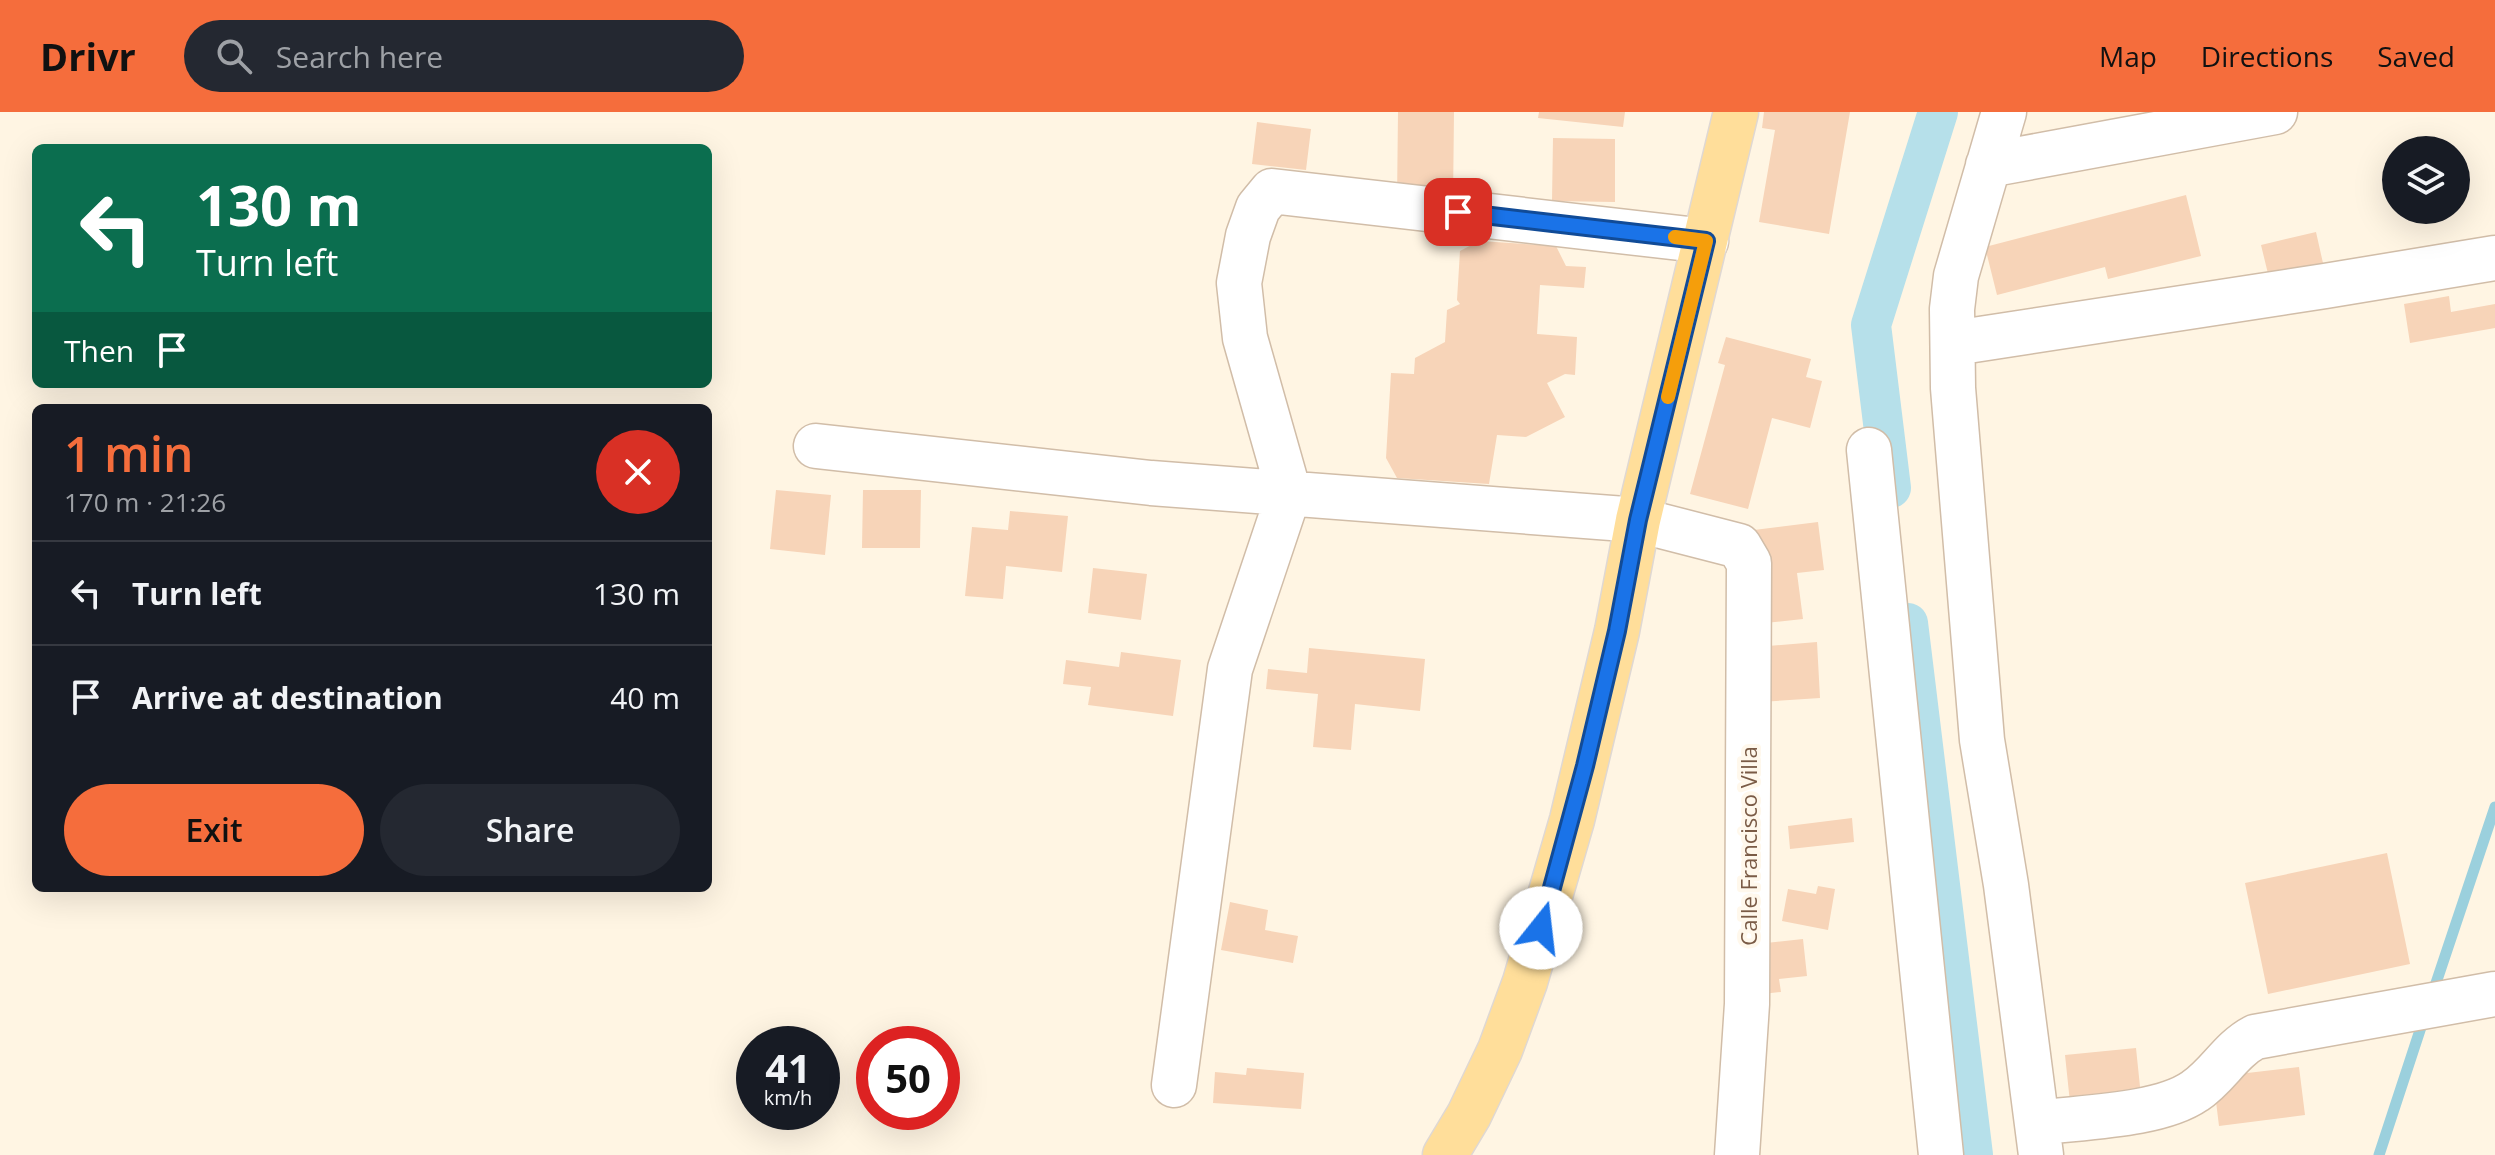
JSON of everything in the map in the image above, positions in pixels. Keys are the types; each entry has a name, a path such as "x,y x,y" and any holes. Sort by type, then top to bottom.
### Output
{"main road":[{"path":"1445,1155 1469,1115 1500,1050 1525,982 1576,805 1617,631 1638,520 1736,112"}],"street":[{"path":"2004,112 1956,276 1952,309 1953,388 1982,740 2006,885 2039,1139 2176,1101 2198,1090 2233,1052 2255,1037 2495,994"},
{"path":"1988,165 2275,112"},
{"path":"1174,1085 1230,669 1289,493 1245,338 1239,283 1248,236 1258,208 1272,191 1706,241"},
{"path":"1954,343 2495,258"},
{"path":"816,446 1151,483 1638,520"},
{"path":"1869,450 1941,1155"},
{"name":"Calle Francisco Villa","path":"1638,520 1734,544 1744,550 1749,563 1747,1004 1737,1155"}],"building":[{"path":"1398,112 1454,112 1453,201 1397,201"},
{"path":"1539,112 1625,112 1623,127 1538,118"},
{"path":"1764,112 1850,112 1829,234 1759,222 1775,130 1762,128"},
{"path":"1257,122 1311,129 1306,170 1252,164"},
{"path":"1553,138 1615,139 1615,202 1552,201"},
{"path":"2186,195 2201,256 2108,279 2105,267 1997,295 1985,247"},
{"path":"2316,232 2325,272 2271,286 2261,245"},
{"path":"1479,241 1556,246 1566,266 1586,267 1584,288 1540,285 1537,334 1577,337 1575,375 1565,374 1547,383 1565,417 1526,437 1497,435 1489,484 1397,478 1386,458 1391,373 1414,374 1415,358 1445,342 1447,310 1460,304 1457,300 1460,251"},
{"path":"2449,296 2451,312 2495,304 2495,328 2410,343 2404,304"},
{"path":"1726,337 1811,359 1806,377 1822,381 1810,428 1772,418 1748,509 1690,494 1725,365 1718,363"},
{"path":"776,490 831,495 825,555 770,549"},
{"path":"863,490 921,490 920,548 862,548"},
{"path":"1010,511 1068,516 1062,572 1006,566 1003,599 965,596 972,527 1008,530"},
{"path":"1818,522 1824,570 1797,573 1803,619 1765,623 1754,530"},
{"path":"1093,568 1147,574 1141,620 1088,613"},
{"path":"1817,642 1820,698 1760,702 1756,647"},
{"path":"1309,648 1425,659 1420,711 1355,704 1351,750 1313,747 1318,694 1266,689 1268,669 1307,673"},
{"path":"1121,652 1181,660 1173,716 1088,705 1091,687 1063,684 1066,660 1119,667"},
{"path":"1852,818 1854,842 1790,849 1788,826"},
{"path":"2387,853 2410,964 2268,994 2245,883"},
{"path":"1818,886 1835,889 1828,930 1782,921 1788,889 1816,894"},
{"path":"1230,902 1268,910 1265,930 1298,936 1293,963 1221,950"},
{"path":"1803,939 1807,976 1779,979 1781,992 1753,995 1747,945"},
{"path":"2136,1048 2142,1106 2071,1112 2065,1055"},
{"path":"2299,1067 2305,1115 2219,1126 2213,1077"},
{"path":"1247,1068 1304,1073 1301,1109 1213,1103 1215,1072 1246,1075"}],"waterway":[{"path":"1891,488 1871,325 1938,112"},
{"path":"1908,623 1973,1155"},
{"path":"2432,995 2495,807"},
{"path":"2379,1155 2425,1015"}],"slow traffic":[{"path":"1668,397 1706,241 1675,237"}],"route":[{"path":"1458,212 1706,241 1638,520 1617,631 1585,766 1541,928"}]}
